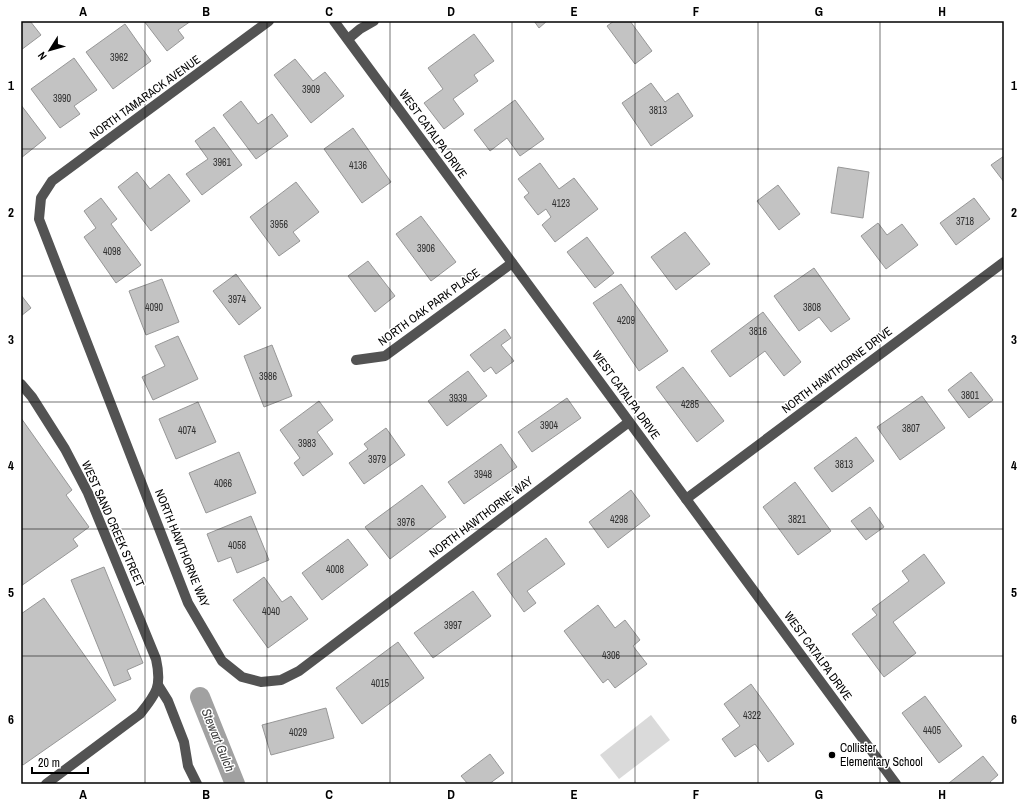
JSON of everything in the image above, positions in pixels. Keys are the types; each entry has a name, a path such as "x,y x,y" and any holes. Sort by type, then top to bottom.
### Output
{"street":[{"name":"NORTH TAMARACK AVENUE","path":"41,198 52,180 269,21"},
{"name":"WEST CATALPA DRIVE","path":"334,21 896,784"},
{"path":"348,39 360,29 374,21"},
{"name":"NORTH HAWTHORNE WAY","path":"41,198 39,219 188,603 222,661 242,678 261,682 280,680 299,671 629,422"},
{"name":"NORTH HAWTHORNE DRIVE","path":"686,499 1004,262"},
{"name":"NORTH OAK PARK PLACE","path":"356,360 386,356 512,263"},
{"name":"WEST SAND CREEK STREET","path":"21,384 32,397 60,442 88,493 156,659 160,673 158,685"},
{"path":"46,784 140,714 152,699 158,685"},
{"path":"158,685 168,701 184,742 188,766 197,784"}],"shaded area":[{"path":"651,715 670,740 619,779 600,755"}],"building":[{"path":"21,21 30,21 41,35 21,50"},
{"path":"144,21 191,21 178,30 184,38 167,51"},
{"path":"534,21 547,21 539,28"},
{"path":"614,21 630,21 652,51 635,64 607,26"},
{"path":"125,24 151,61 113,89 86,52"},
{"path":"474,34 494,61 474,75 478,81 453,99 464,114 444,129 424,103 443,89 428,68"},
{"path":"74,58 97,90 74,106 80,114 60,128 31,89"},
{"path":"295,59 313,81 325,72 344,96 311,123 274,75"},
{"path":"651,83 665,102 678,93 693,116 651,146 622,103"},
{"path":"515,100 544,139 520,156 507,138 490,151 474,130"},
{"path":"241,101 258,124 272,114 288,136 256,159 223,115"},
{"path":"21,105 46,138 21,158"},
{"path":"214,127 242,165 202,195 186,174 208,159 195,141"},
{"path":"353,128 391,182 362,203 324,149"},
{"path":"1004,156 1004,182 991,165"},
{"path":"540,163 559,189 574,178 598,209 555,242 542,225 551,217 546,209 538,215 524,197 529,193 518,179"},
{"path":"838,167 869,172 863,218 831,213"},
{"path":"137,172 150,189 169,174 190,201 151,231 118,187"},
{"path":"296,182 319,212 293,232 300,241 279,256 250,217"},
{"path":"778,185 800,214 779,230 757,201"},
{"path":"101,198 117,219 111,224 141,265 116,283 84,237 96,228 84,211"},
{"path":"974,198 990,219 956,245 940,223"},
{"path":"421,216 456,262 431,281 396,234"},
{"path":"878,223 887,235 902,224 918,245 886,269 861,236"},
{"path":"685,232 710,264 676,290 651,257"},
{"path":"587,237 614,273 595,288 567,252"},
{"path":"368,261 395,296 375,312 348,276"},
{"path":"814,268 850,319 831,332 819,317 799,331 774,296"},
{"path":"236,274 261,308 239,325 213,291"},
{"path":"162,279 179,322 146,335 129,291"},
{"path":"621,284 668,351 639,371 593,303"},
{"path":"21,295 31,308 21,316"},
{"path":"763,312 801,362 784,376 765,351 730,377 711,351"},
{"path":"505,329 511,338 501,345 514,361 496,374 491,367 484,372 470,355"},
{"path":"178,336 198,379 153,400 142,377 165,366 155,346"},
{"path":"272,345 292,396 264,407 244,356"},
{"path":"683,367 724,421 697,442 656,387"},
{"path":"468,371 487,396 447,426 428,401"},
{"path":"971,372 993,400 969,418 948,390"},
{"path":"922,396 945,428 900,460 877,427"},
{"path":"567,398 581,418 532,452 518,432"},
{"path":"319,401 333,420 317,432 333,454 303,476 294,463 300,458 280,430"},
{"path":"198,402 216,442 176,459 159,419"},
{"path":"21,418 72,490 66,495 89,527 73,539 78,546 21,586"},
{"path":"386,428 405,455 364,484 349,463 368,449 364,444"},
{"path":"856,437 874,461 832,492 814,468"},
{"path":"501,444 517,467 464,504 448,482"},
{"path":"239,452 256,493 206,513 189,473"},
{"path":"795,482 831,531 798,555 763,507"},
{"path":"422,485 446,517 390,559 365,527"},
{"path":"631,490 650,516 608,548 589,522"},
{"path":"870,507 884,527 866,540 851,521"},
{"path":"251,516 269,560 237,573 231,557 218,562 207,534"},
{"path":"546,538 565,564 527,591 536,603 524,612 497,574"},
{"path":"348,539 368,565 322,600 302,573"},
{"path":"924,554 945,583 893,622 916,653 884,677 852,634 877,615 872,609 909,581 902,571"},
{"path":"104,567 143,663 127,670 131,679 114,686 71,580"},
{"path":"264,577 282,602 291,596 308,619 268,648 233,600"},
{"path":"473,591 491,616 433,658 414,633"},
{"path":"44,598 116,700 23,765 21,763 21,614"},
{"path":"598,605 615,628 625,620 640,640 633,646 647,664 615,688 608,679 603,683 564,631"},
{"path":"398,642 424,678 362,724 336,688"},
{"path":"751,684 794,744 768,762 755,744 735,757 722,739 740,726 724,704"},
{"path":"925,696 962,746 939,763 902,713"},
{"path":"326,708 334,738 271,755 262,725"},
{"path":"490,754 504,773 489,784 468,784 461,776"},
{"path":"983,756 998,775 990,782 992,784 949,783"}],"waterway":[{"name":"Stewart Gulch","path":"200,697 235,784"}],"place":[{"name":"Collister Elementary School","path":"832,755"}]}
